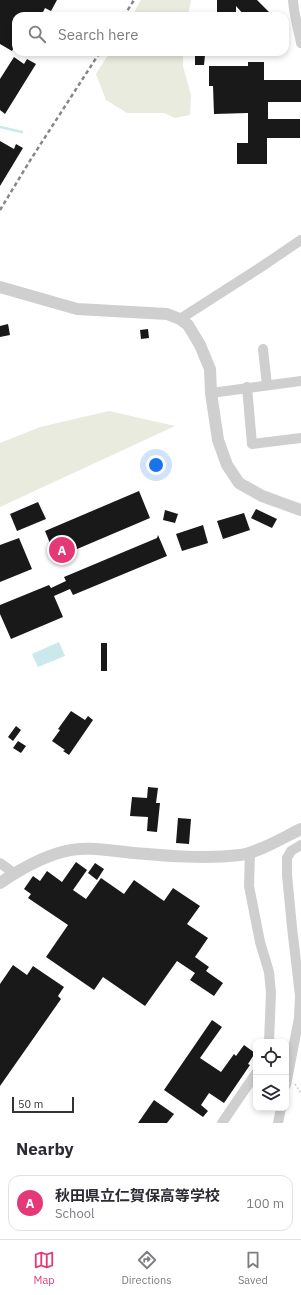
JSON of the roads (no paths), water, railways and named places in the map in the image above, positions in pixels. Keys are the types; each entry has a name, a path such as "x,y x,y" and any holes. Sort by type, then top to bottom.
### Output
{"street":[{"path":"293,0 294,14 301,43"},
{"path":"180,319 301,240"},
{"path":"0,287 77,309 167,314 180,319 188,325 200,345 210,369 210,393 218,440 227,465 239,483 262,496 301,510"},
{"path":"262,349 267,385"},
{"path":"210,393 301,381"},
{"path":"247,388 252,444 301,438"},
{"path":"0,883 34,862 62,851 90,848 190,856 240,855 250,853 301,829"},
{"path":"288,1075 299,1018 300,996 287,875 287,858 291,851 301,845"},
{"path":"250,853 249,886 260,942 269,972 271,994 269,1039"},
{"path":"0,863 14,873"},
{"path":"222,1123 255,1075"},
{"path":"278,1123 280,1111"}],"water":[{"path":"59,642 65,656 38,667 32,654"}],"waterway":[{"path":"0,127 22,132"}],"railway":[{"path":"126,12 134,0"},
{"path":"0,210 97,56"}],"place":[{"name":"秋田県立仁賀保高等学校","path":"62,550"}]}
